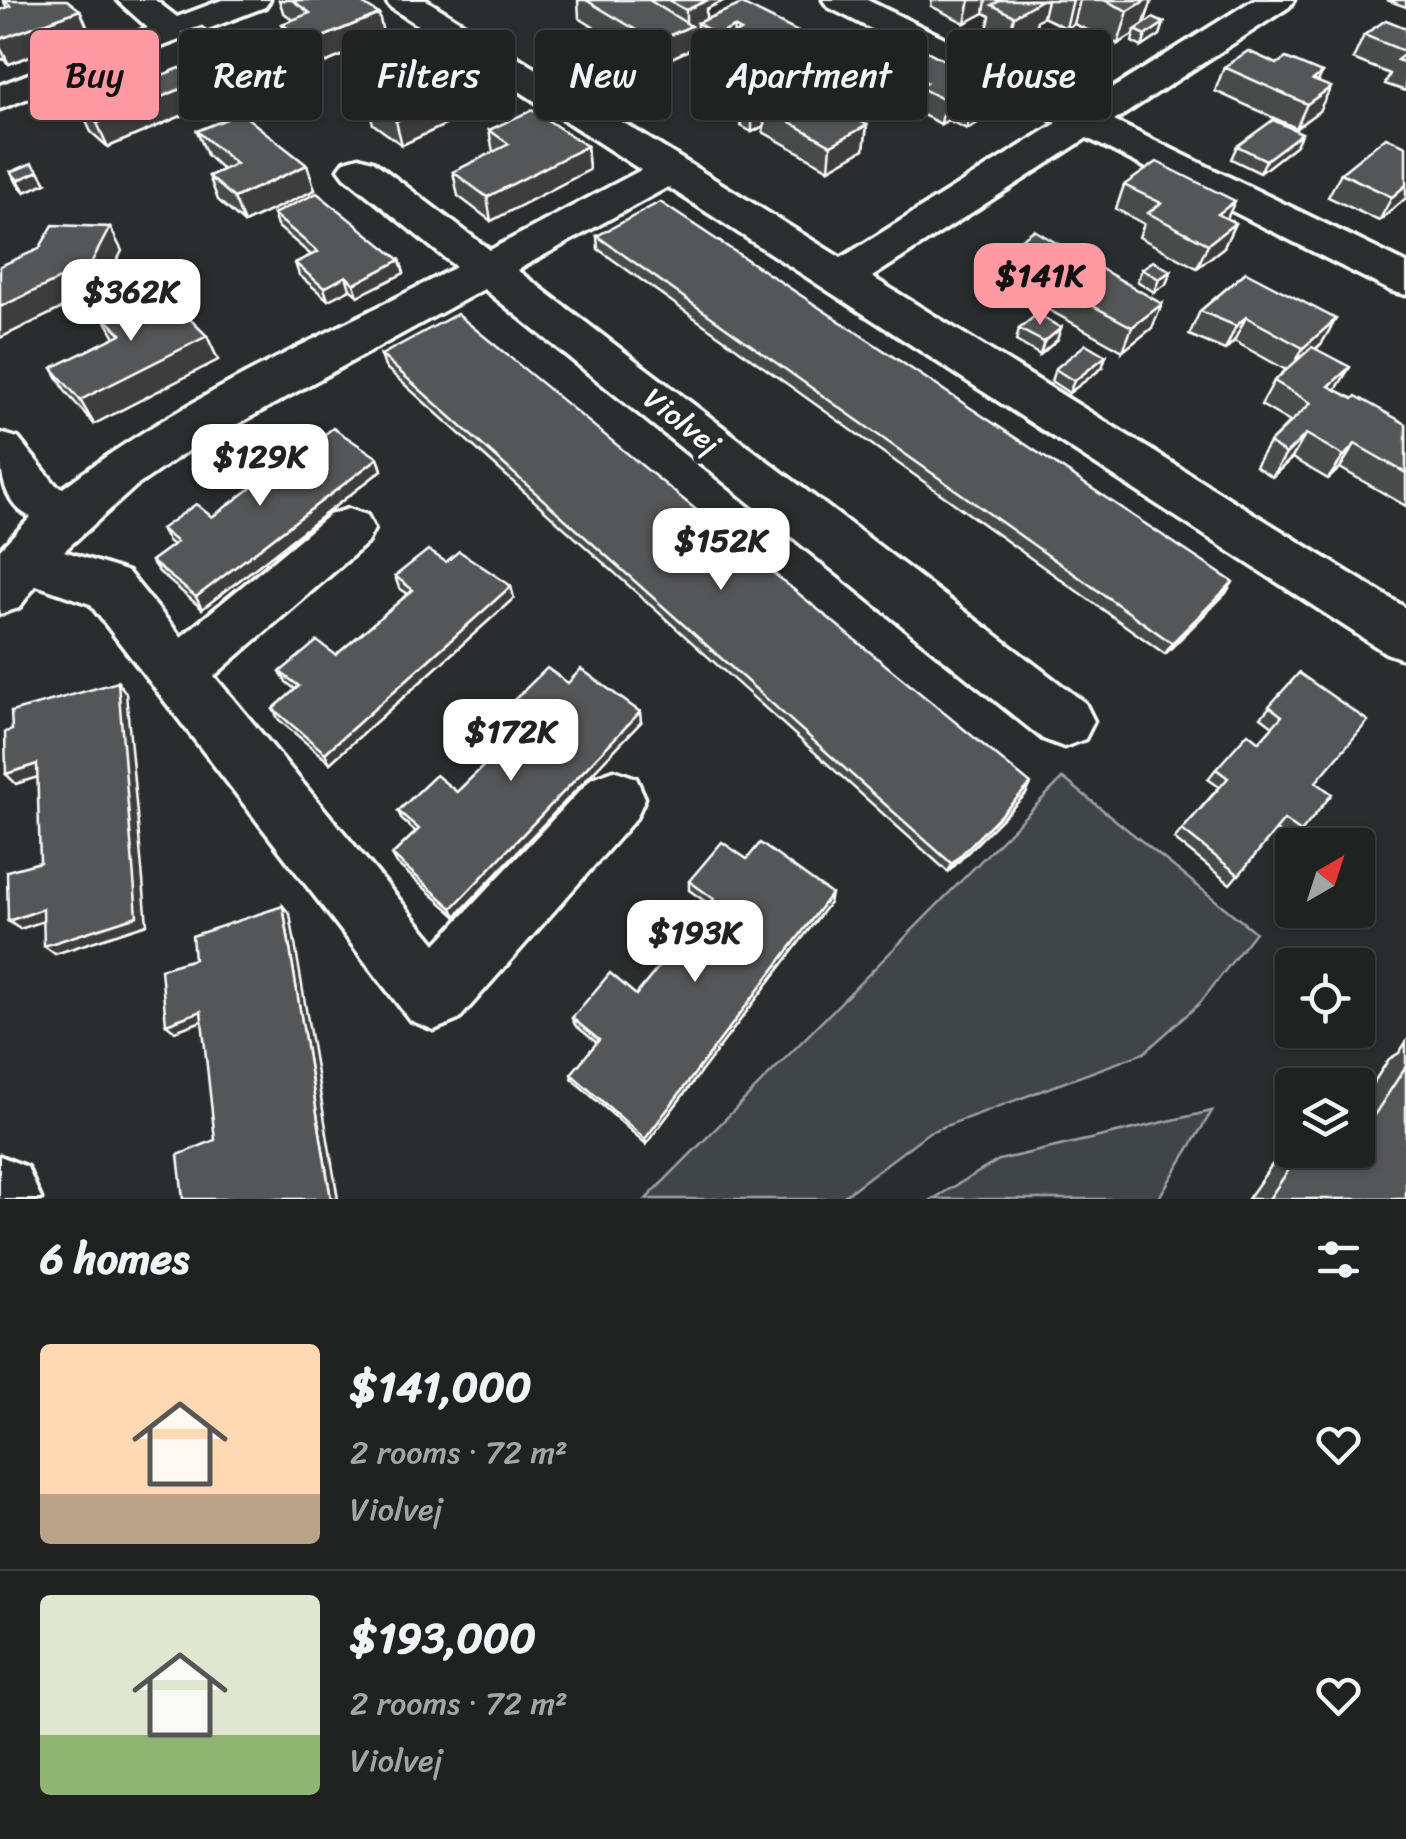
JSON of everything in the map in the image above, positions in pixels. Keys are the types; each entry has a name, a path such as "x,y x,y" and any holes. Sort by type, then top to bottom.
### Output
{"street":[{"path":"134,0 174,31"},
{"path":"0,98 254,0"},
{"path":"402,0 1406,637"},
{"path":"840,0 1406,281"},
{"path":"840,278 1277,0"},
{"name":"Violvej","path":"359,169 1064,721"},
{"path":"11,575 68,510 154,446 670,170"},
{"path":"0,451 38,499 68,510"},
{"path":"177,674 348,529"},
{"path":"11,575 108,588 434,996 614,798"}],"shaded area":[{"path":"1063,778 1255,932 1200,1003 1144,1053 929,1132 840,1199 646,1199"},
{"path":"1212,1111 1158,1199 933,1199 999,1160"}],"building":[{"path":"4,0 67,0 80,10 0,39 0,10 11,6"},
{"path":"292,0 357,0 379,14 322,37 322,30 290,30 282,24 310,13"},
{"path":"586,0 649,0 691,26 671,35 671,30 636,30"},
{"path":"668,0 703,0 706,1 686,10"},
{"path":"1002,0 1041,0 1014,16 992,5"},
{"path":"1104,0 1146,0 1128,11"},
{"path":"742,4 794,30 709,30 697,23"},
{"path":"1153,18 1164,23 1146,35 1135,30"},
{"path":"1386,20 1406,28 1406,52 1364,35"},
{"path":"927,51 947,62 945,100 927,91"},
{"path":"1248,51 1277,64 1286,58 1322,73 1313,80 1331,87 1307,104 1224,67"},
{"path":"179,68 179,90 159,98 159,76"},
{"path":"532,110 535,120 547,120 587,146 487,197 453,172 509,144 489,130"},
{"path":"224,120 250,120 307,165 234,198 209,176 236,164 197,131"},
{"path":"786,120 858,120 867,125 831,145"},
{"path":"1273,120 1302,133 1266,160 1237,146"},
{"path":"1386,137 1406,146 1406,185 1392,197 1341,173"},
{"path":"1157,162 1235,201 1218,214 1235,223 1208,244 1148,213 1161,203 1124,185"},
{"path":"32,163 39,171 18,180 11,172"},
{"path":"317,193 400,260 354,284 346,276 324,288 295,263 318,252 273,214"},
{"path":"660,202 1233,582 1172,643 597,236"},
{"path":"53,225 110,227 90,265 0,307 0,266 39,249"},
{"path":"1034,230 1162,304 1132,327 999,255"},
{"path":"1153,261 1171,271 1159,279 1142,269"},
{"path":"1246,272 1336,319 1303,348 1246,317 1236,326 1200,311"},
{"path":"160,289 207,336 80,400 52,368 121,334 103,316"},
{"path":"457,314 1031,784 952,864 381,355"},
{"path":"1037,314 1061,328 1044,342 1019,329"},
{"path":"1086,344 1106,356 1074,381 1055,369"},
{"path":"1312,347 1350,367 1329,386 1406,424 1406,473 1355,444 1344,456 1306,434 1286,454 1269,443 1311,403 1274,381"},
{"path":"304,427 320,438 333,428 378,458 196,597 151,561 177,542 161,529 196,504 212,517 288,461 272,451"},
{"path":"428,550 446,562 459,551 511,586 325,753 273,709 299,686 280,672 317,641 336,655 413,590 395,576"},
{"path":"547,668 568,683 581,669 640,712 452,908 392,855 419,829 398,811 436,775 457,792 534,716 514,700"},
{"path":"1299,673 1368,721 1316,782 1332,794 1304,828 1295,828 1284,820 1239,875 1182,830 1228,778 1216,769 1248,733 1259,742 1282,716 1269,706"},
{"path":"118,682 137,916 44,946 43,909 8,921 7,871 40,862 37,764 6,774 5,732 12,730 11,712"},
{"path":"722,842 747,859 760,843 831,894 645,1139 571,1074 599,1040 572,1018 610,973 636,995 714,899 689,881"},
{"path":"283,906 331,1199 183,1199 178,1155 215,1140 201,1011 166,1024 161,969 194,959 192,936"},
{"path":"1406,1066 1406,1199 1269,1199 1290,1168 1375,1168 1375,1114"}]}
